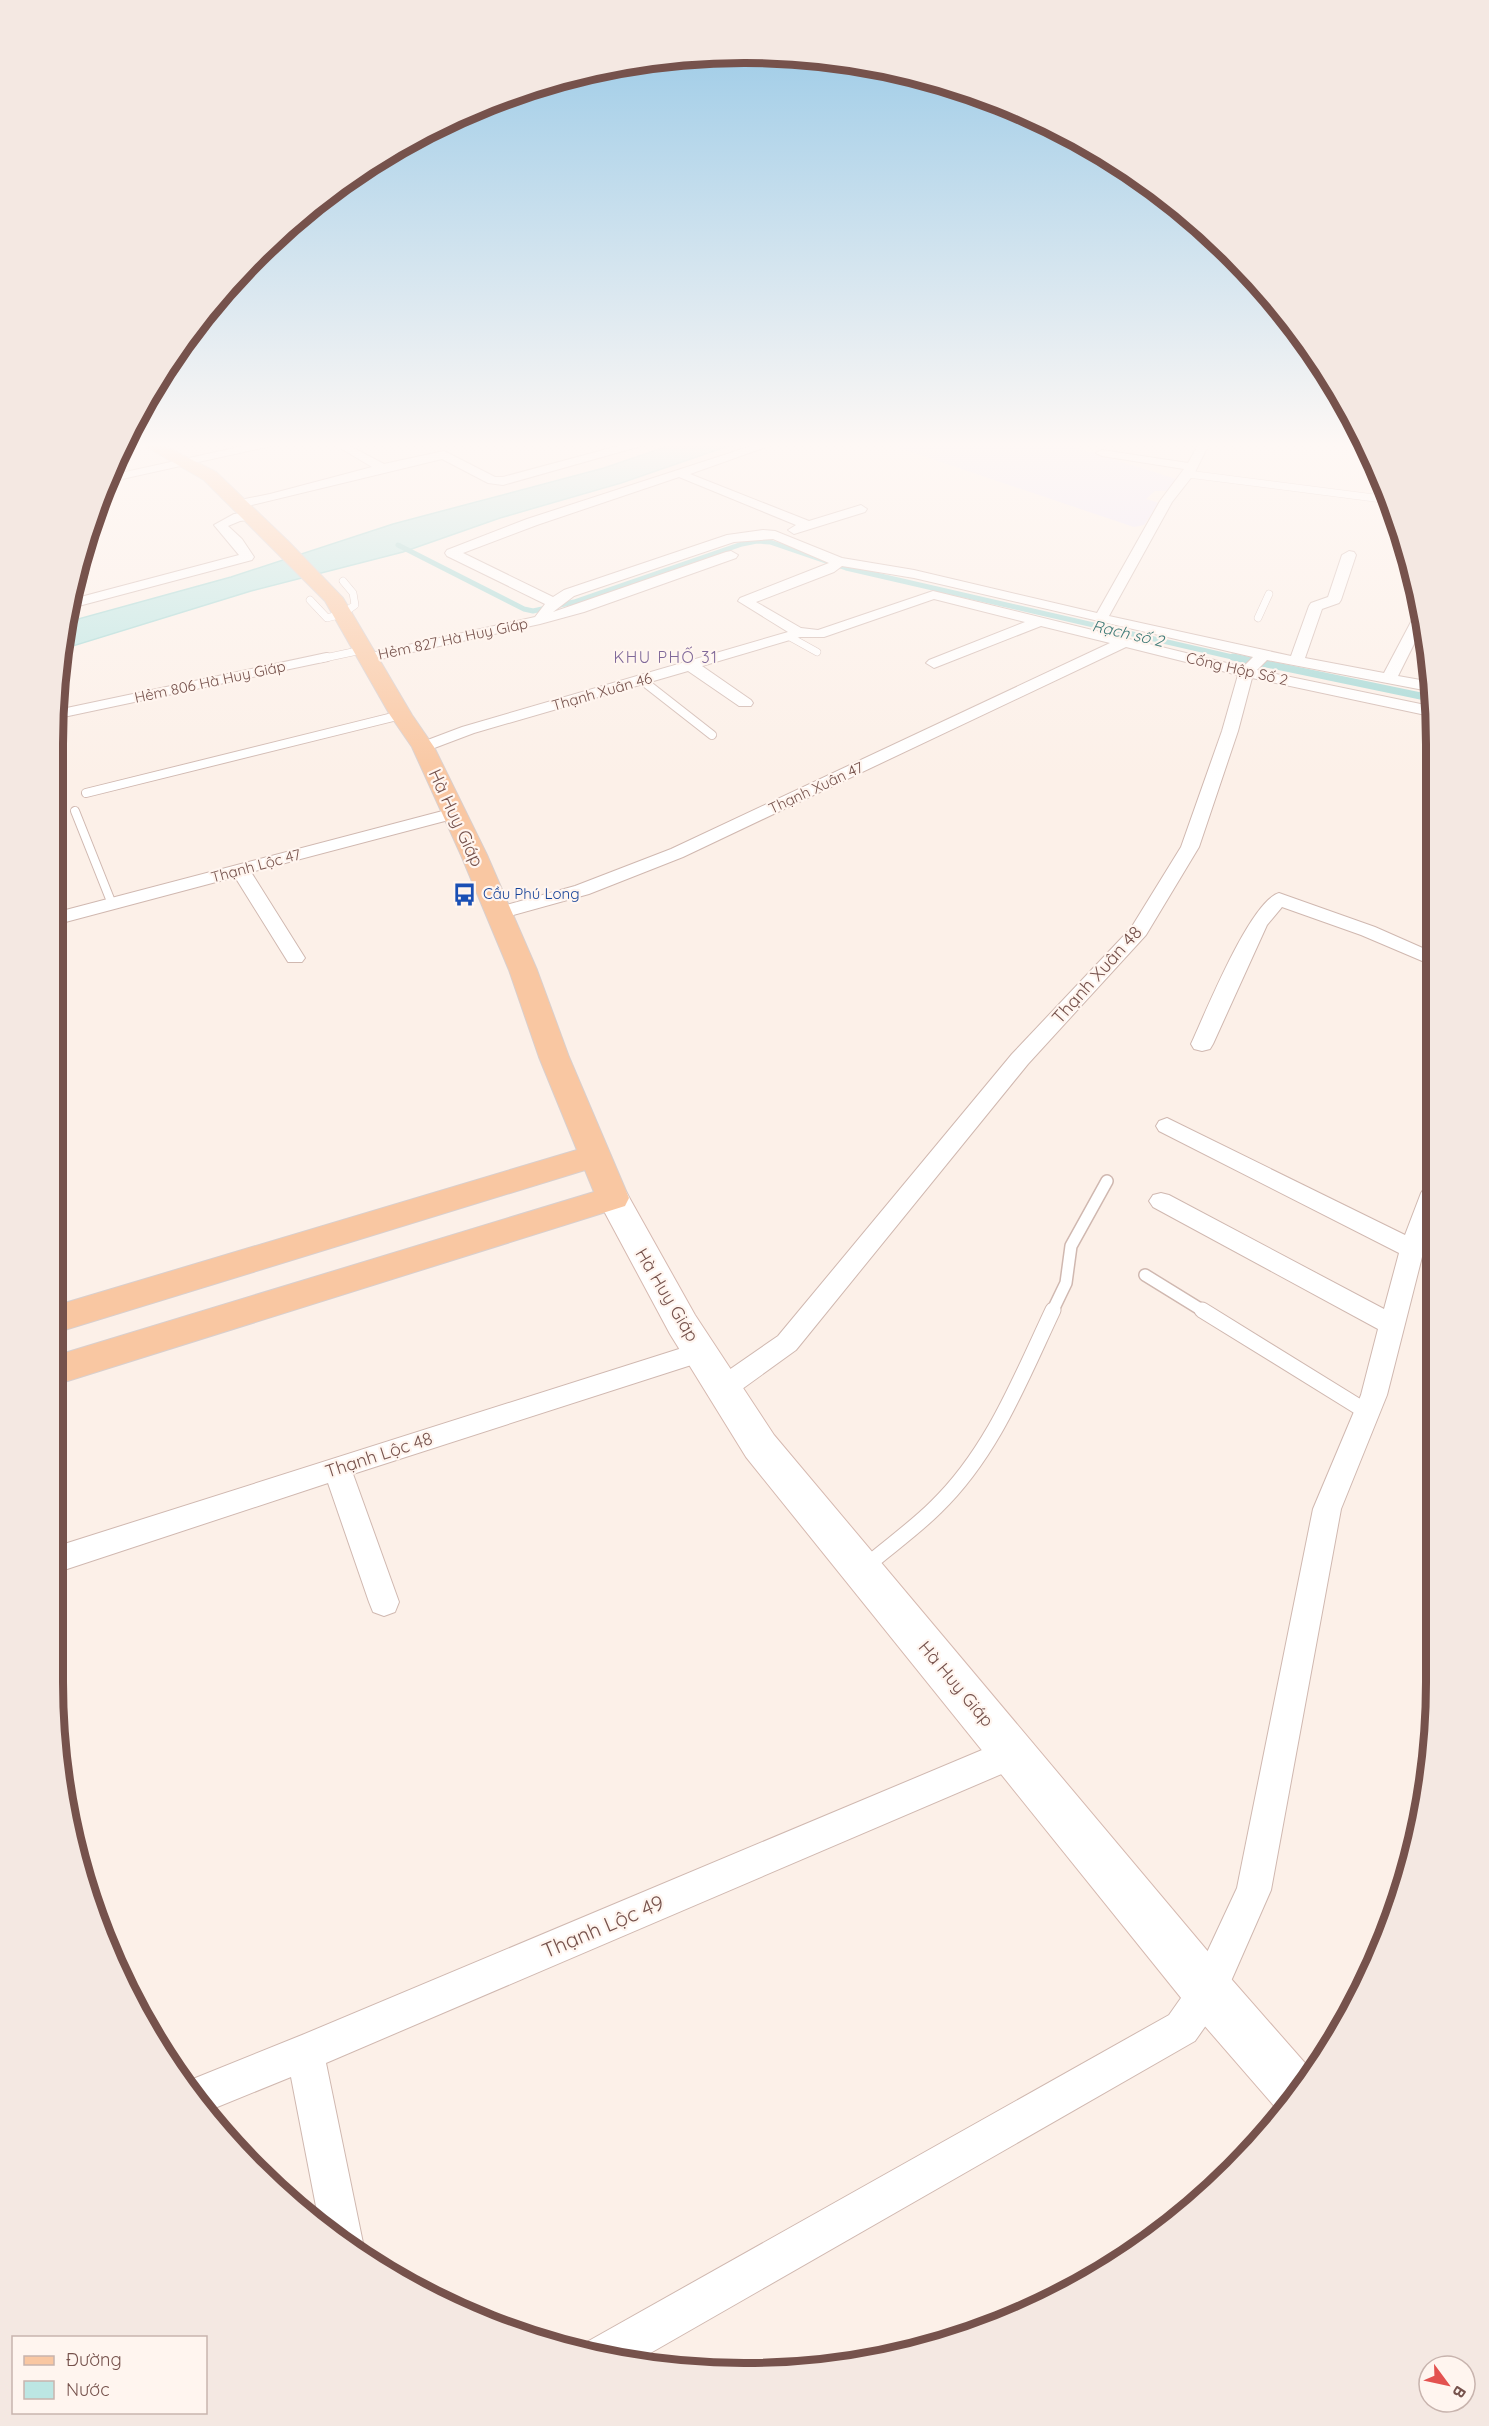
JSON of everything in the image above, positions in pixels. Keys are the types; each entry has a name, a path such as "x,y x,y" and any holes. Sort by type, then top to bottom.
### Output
{"main road":[{"name":"Hà Huy Giáp","path":"294,555 339,598 364,654 423,747 499,913 523,970 554,1057 613,1198"},
{"path":"63,1317 596,1156"},
{"path":"63,1368 613,1198"}],"street":[{"path":"78,602 247,557 246,555"},
{"path":"456,555 547,610 595,604 733,555"},
{"path":"547,610 569,593 681,555"},
{"path":"795,555 887,584"},
{"path":"813,555 834,566 914,574 1101,618 1245,647 1264,655 1423,685"},
{"path":"1101,618 1136,555"},
{"path":"1297,660 1316,606 1334,600 1349,555"},
{"path":"834,566 745,602 793,634 819,634 933,596"},
{"name":"Cống Hộp Số 2","path":"910,590 1246,672 1425,710"},
{"name":"Hẻm 827 Hà Huy Giáp","path":"364,654 547,610"},
{"path":"934,663 1040,621"},
{"path":"1389,678 1415,627"},
{"name":"Thạnh Xuân 46","path":"423,747 468,730 643,681 793,634"},
{"name":"Thạnh Xuân 47","path":"499,913 582,890 677,853 1124,642"},
{"path":"1246,672 1264,655"},
{"path":"692,666 746,702"},
{"name":"Thạnh Xuân 48","path":"722,1389 787,1343 1020,1059 1139,931 1190,847 1230,731 1246,672"},
{"name":"Thạnh Lộc 47","path":"63,917 454,813"},
{"path":"241,871 295,958"},
{"path":"1202,1044 1258,923 1279,899 1368,931 1426,956"},
{"path":"1167,1126 1412,1249"},
{"name":"Hà Huy Giáp","path":"613,1198 700,1352 760,1446 1208,1991 1291,2087"},
{"path":"1161,1201 1392,1325"},
{"path":"614,2350 1182,2028 1208,1991 1254,1890 1328,1509 1367,1412 1412,1249 1426,1212"},
{"name":"Thạnh Lộc 48","path":"63,1557 700,1352"},
{"path":"338,1468 384,1602"},
{"name":"Thạnh Lộc 49","path":"202,2094 305,2053 1013,1753"},
{"path":"305,2053 340,2229"}],"lane":[{"path":"1258,618 1269,594"},
{"path":"310,600 327,618 339,598"},
{"path":"793,634 817,652"},
{"name":"Hẻm 806 Hà Huy Giáp","path":"64,713 364,654"},
{"path":"643,681 712,735"},
{"path":"86,793 401,715"},
{"path":"75,811 112,904"},
{"path":"862,1569 936,1507 976,1460 1000,1421 1066,1283 1071,1246 1107,1181"},
{"path":"1145,1275 1367,1412"}],"water":[{"path":"298,555 390,555 251,591 70,647 75,620 231,577"}],"waterway":[{"name":"Rạch số 2","path":"418,555 524,609 533,611 574,602 710,555"},
{"name":"Rạch số 2","path":"809,555 846,568 1241,659"},
{"name":"Rạch số 2","path":"1233,657 1425,697"}],"place":[{"name":"Cầu Phú Long","path":"465,894"}],"district":[{"name":"KHU PHỐ 31","path":"666,657"}]}
